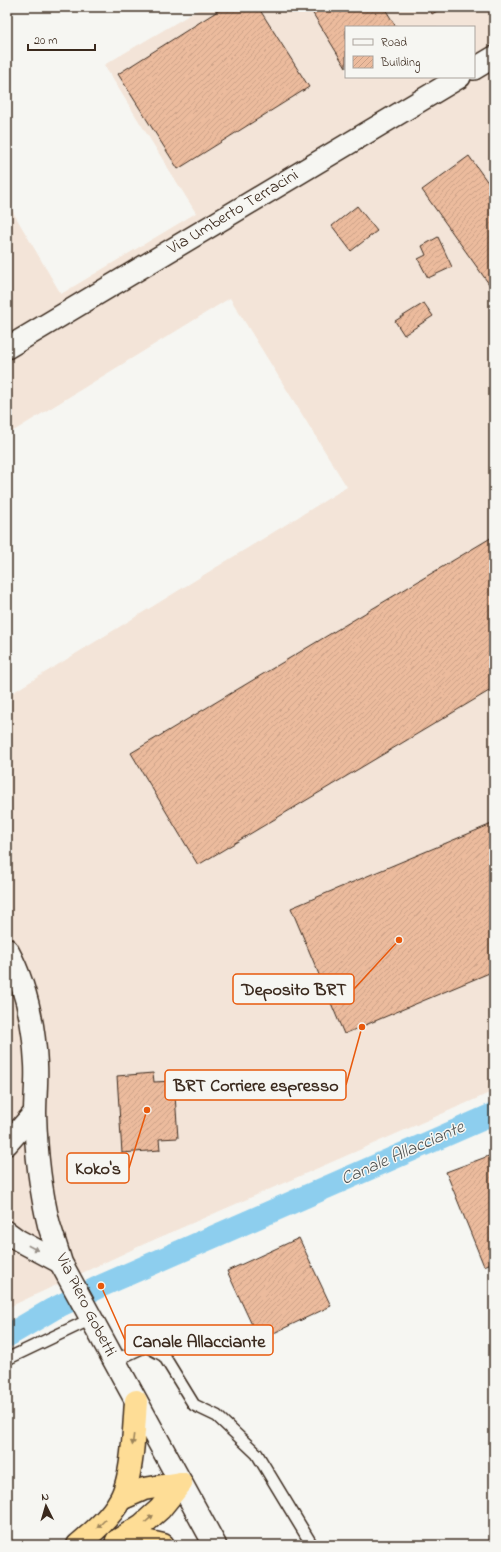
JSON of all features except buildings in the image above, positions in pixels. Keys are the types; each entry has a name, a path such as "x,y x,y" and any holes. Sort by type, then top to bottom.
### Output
{"highway":[{"path":"78,1545 111,1514 121,1499 127,1481 131,1456 136,1401"},
{"path":"121,1499 144,1489 181,1483"},
{"path":"117,1541 142,1525 160,1509 181,1483"},
{"path":"96,1545 117,1541 141,1540 163,1545"}],"street":[{"path":"475,68 494,57"},
{"name":"Via Umberto Terracini","path":"7,348 458,78"},
{"name":"Via Piero Gobetti","path":"7,952 15,965 26,993 32,1026 36,1064 35,1112 38,1158 49,1224 66,1271 215,1545"},
{"path":"7,1144 35,1112"},
{"path":"7,1232 66,1271"}],"lane":[{"path":"7,1359 89,1315"},
{"path":"114,1361 146,1346 164,1356 194,1405 217,1416 257,1454 312,1545"}],"shaded area":[{"path":"203,7 494,7 494,1091 142,1245 7,1308 7,724 11,721 7,714 7,696 347,487 230,298 7,435 7,202 61,294 196,213 104,65"}],"waterway":[{"name":"Canale Allacciante","path":"7,1336 53,1309 101,1286 494,1114"}],"place":[{"name":"Deposito BRT","path":"399,940"},
{"name":"BRT Corriere espresso","path":"362,1027"},
{"name":"Koko's","path":"147,1110"},
{"name":"Canale Allacciante","path":"101,1286"}]}
